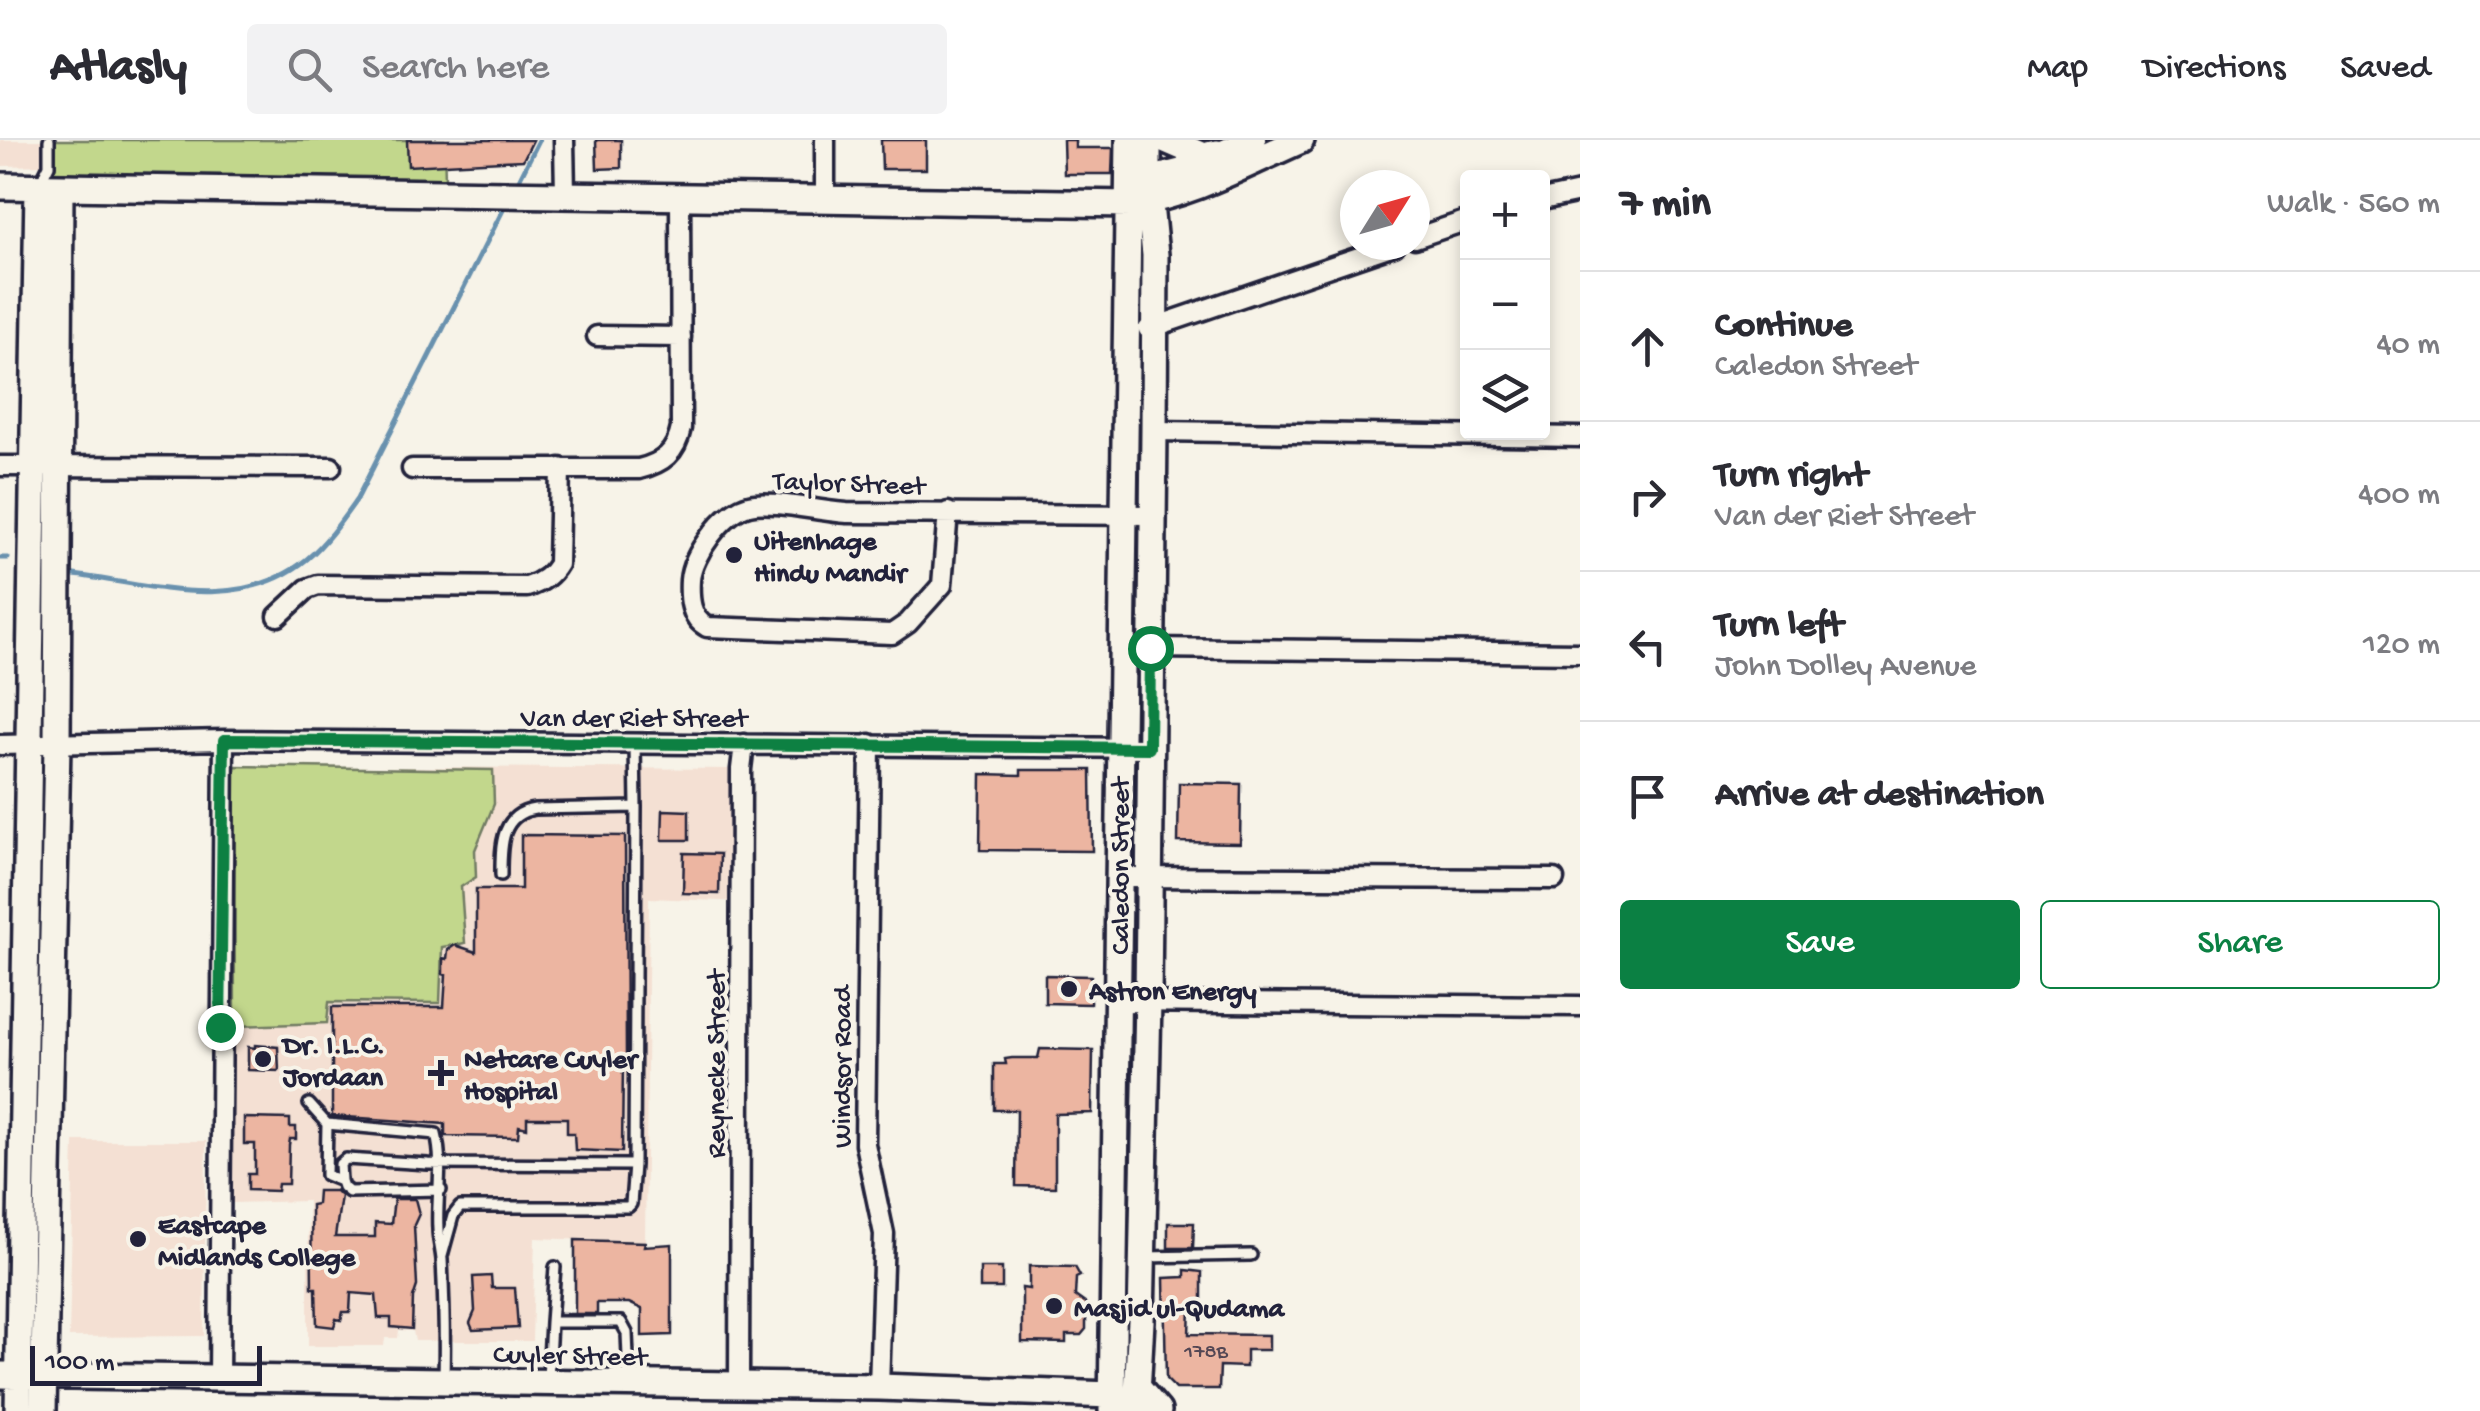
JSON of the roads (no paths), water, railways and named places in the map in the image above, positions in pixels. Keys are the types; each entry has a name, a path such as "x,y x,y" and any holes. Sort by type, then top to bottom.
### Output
{"main road":[{"path":"1129,140 1139,193"},
{"path":"1139,193 1148,140"},
{"path":"1166,140 1203,156 1244,144"},
{"path":"0,186 49,180 1016,204 1098,202 1139,193 1301,140"},
{"path":"1139,193 1244,144"},
{"path":"18,1411 44,745 49,180"},
{"name":"Caledon Street","path":"1126,1403 1142,1257 1148,1000 1155,241 1139,193"},
{"name":"Caledon Street","path":"1126,1403 1118,1002 1126,336 1139,193"},
{"path":"21,1375 44,1411"},
{"name":"Cuyler Street","path":"21,1375 880,1387 1126,1403"},
{"path":"1126,1403 1158,1411"}],"street":[{"path":"564,140 565,194"},
{"path":"825,140 825,198"},
{"path":"1550,198 1580,192"},
{"path":"412,470 639,469 667,458 678,443 681,428 680,195"},
{"path":"1430,233 1460,223"},
{"path":"1126,336 1350,260"},
{"path":"597,336 681,337"},
{"path":"1154,431 1580,437"},
{"path":"0,466 330,467"},
{"path":"278,616 307,589 318,585 538,583 552,574 558,564 560,468"},
{"name":"Taylor Street","path":"948,512 942,584 908,624 892,634 707,627 692,609 694,560 726,520 749,505 843,513 948,512 1153,515"},
{"path":"1150,648 1580,653"},
{"path":"219,1379 224,740"},
{"name":"Van der Riet Street","path":"0,746 224,740 1149,748"},
{"name":"Reynecke Street","path":"738,1385 744,744"},
{"name":"Windsor Road","path":"870,744 864,1144 884,1234 880,1387"},
{"path":"1120,877 1554,879"},
{"path":"1118,1002 1580,1006"}],"lane":[{"path":"49,140 49,180"},
{"path":"442,1256 453,1216 460,1207 631,1204 635,744"},
{"path":"501,876 504,835 520,813 535,809 636,807"},
{"path":"309,1104 328,1124 433,1132 438,1142 444,1382"},
{"path":"328,1124 326,1175 342,1181"},
{"path":"441,1190 350,1192 342,1188 340,1164 346,1159 438,1164 634,1165"},
{"path":"1142,1257 1251,1255"},
{"path":"548,1383 555,1268"},
{"path":"551,1322 621,1322 628,1339 630,1384"}],"waterway":[{"path":"517,184 539,140"},
{"path":"67,574 159,588 221,591 251,587 280,576 307,559 357,499 506,204"},
{"path":"0,558 8,558"}],"place":[{"name":"Uitenhage Hindu Mandir","path":"734,555"},
{"name":"Astron Energy","path":"1069,989"},
{"name":"Dr. I.L.C. Jordaan","path":"263,1059"},
{"name":"Netcare Cuyler Hospital","path":"441,1073"},
{"name":"Eastcape Midlands College","path":"138,1239"},
{"name":"Masjid ul-Qudama","path":"1054,1306"}]}
